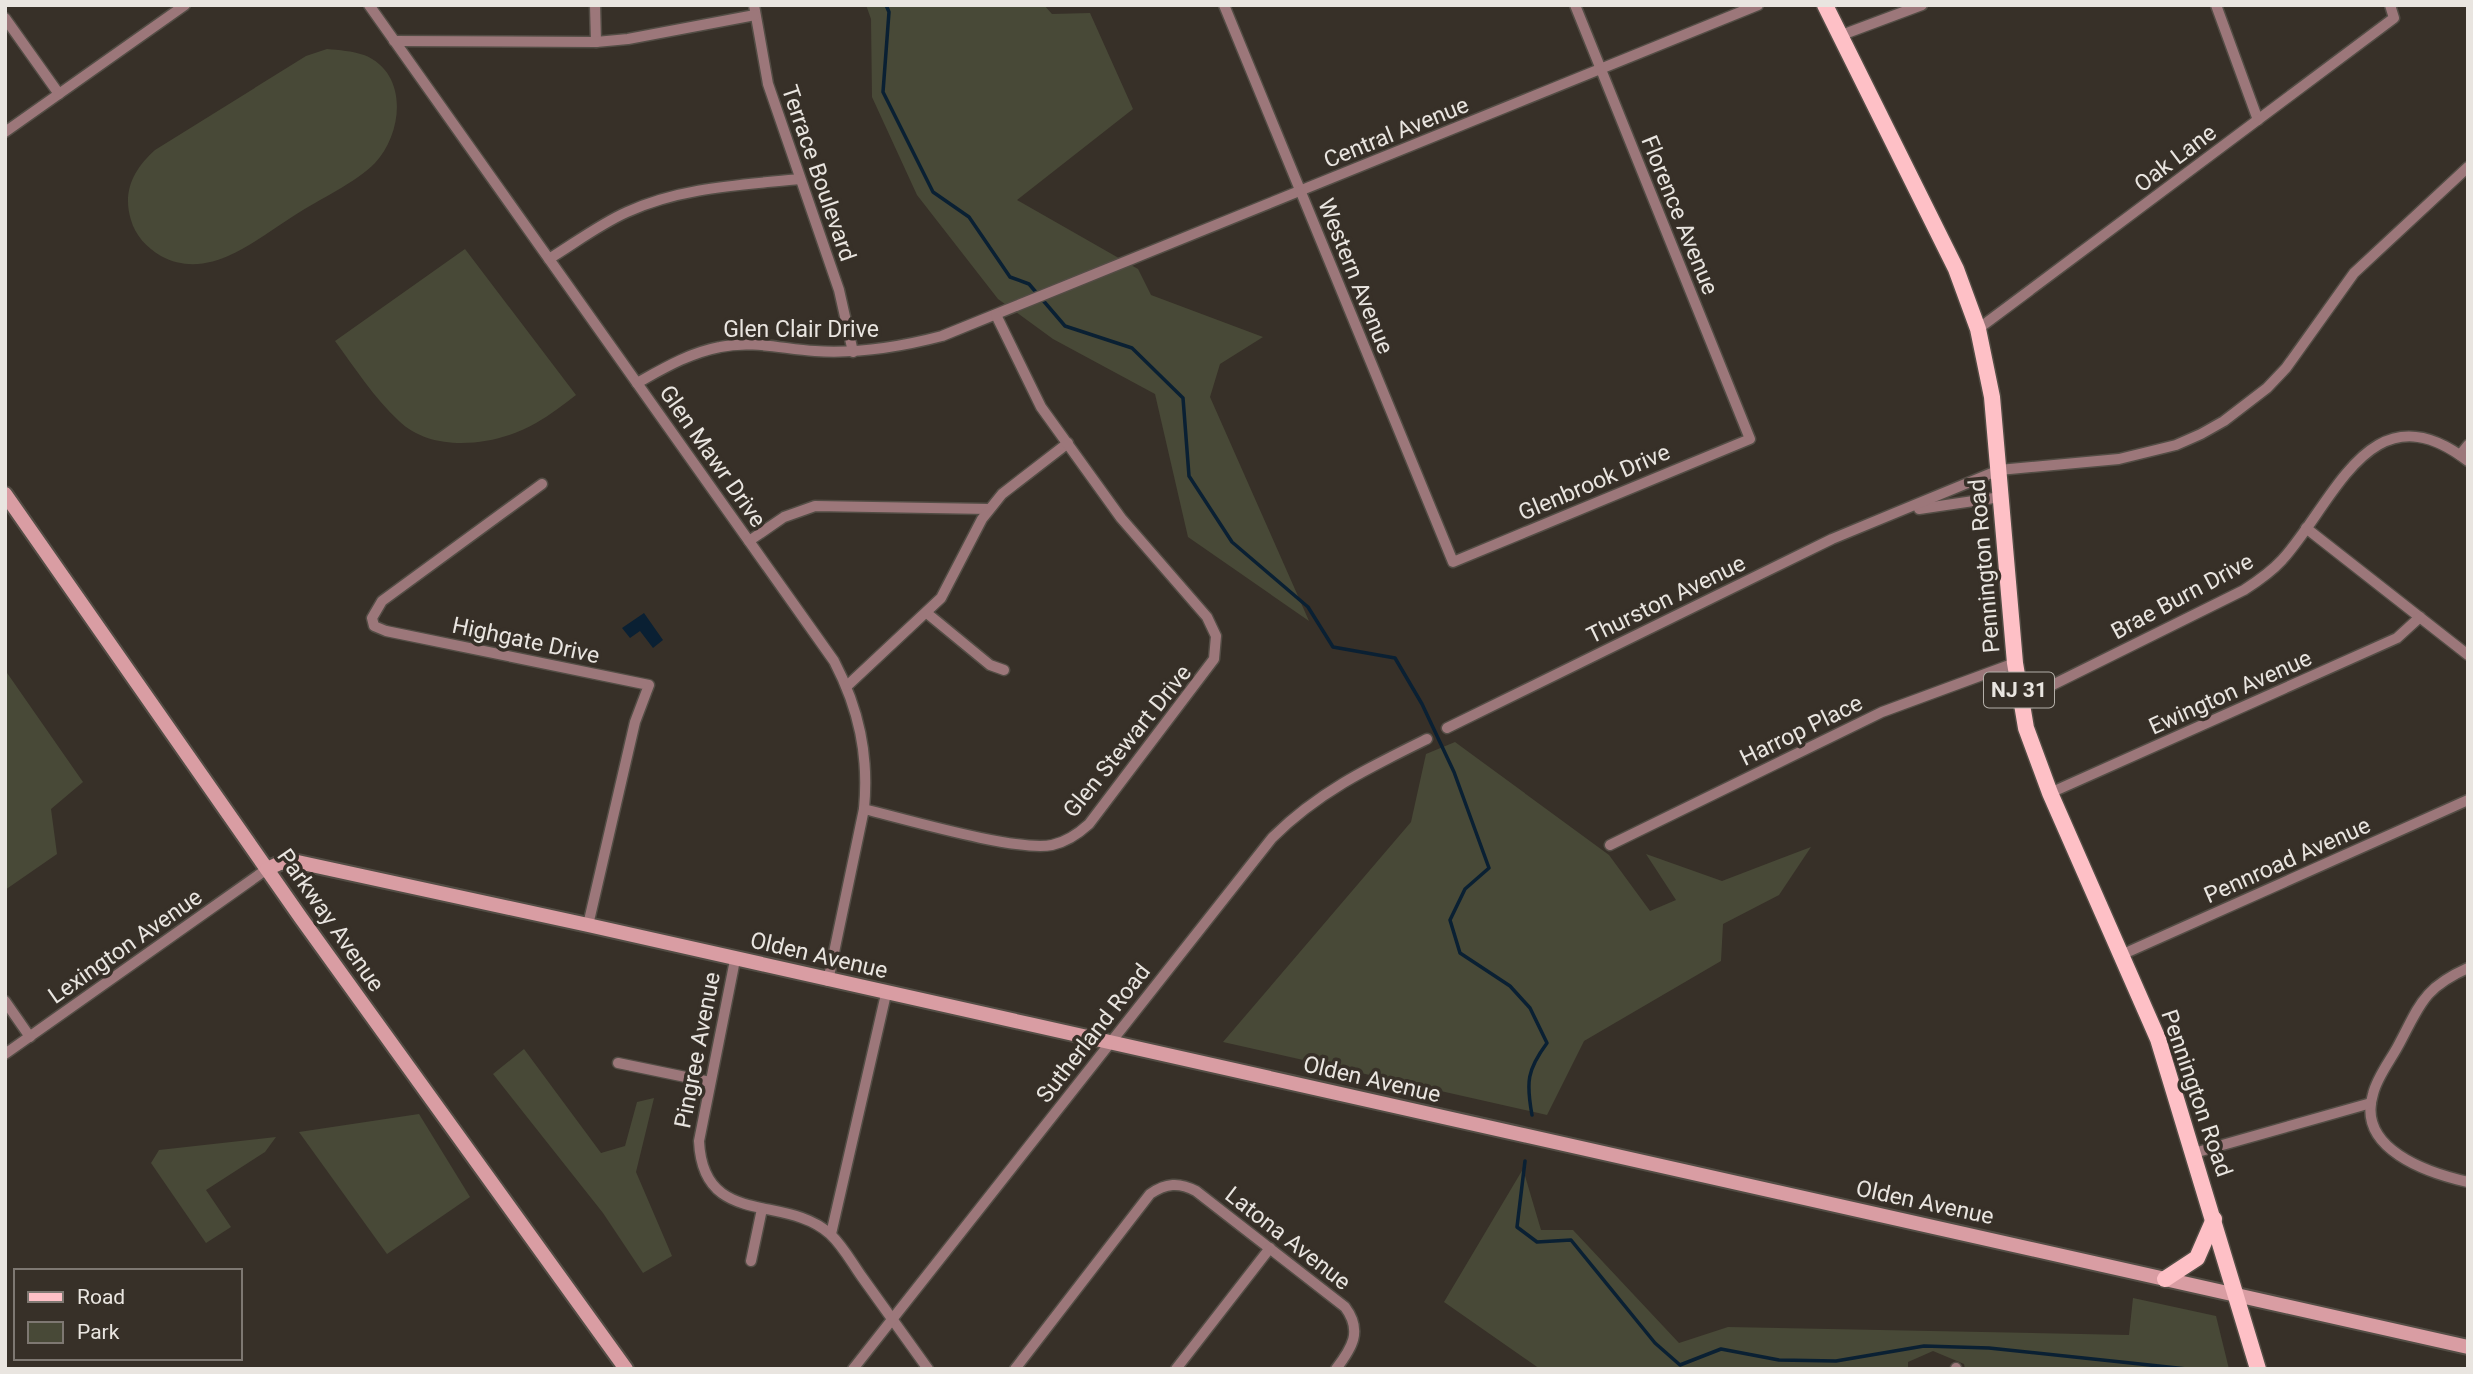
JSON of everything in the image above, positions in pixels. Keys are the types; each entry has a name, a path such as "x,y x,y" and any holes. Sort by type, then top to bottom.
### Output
{"main road":[{"name":"Pennington Road","path":"1825,5 1956,269 1979,329 1992,397 2015,663 2020,701 2035,757 2158,1039 2258,1369"},
{"name":"Parkway Avenue","path":"5,494 267,869 626,1369"},
{"name":"Olden Avenue","path":"267,869 293,861 589,925 828,981 2468,1347"},
{"path":"2165,1279 2197,1258 2214,1219"}],"street":[{"name":"Glen Mawr Drive","path":"369,5 834,661 847,686 863,738 866,774 864,809 828,981"},
{"path":"595,5 596,42"},
{"name":"Western Avenue","path":"1224,5 1453,562"},
{"name":"Florence Avenue","path":"1575,5 1750,439"},
{"name":"Central Avenue","path":"1048,294 1758,5"},
{"path":"1839,36 1922,5"},
{"path":"2216,5 2258,120"},
{"name":"Oak Lane","path":"1979,329 2394,18 2390,5"},
{"path":"5,132 184,6"},
{"path":"394,41 596,42 628,39 755,10"},
{"name":"Terrace Boulevard","path":"755,10 768,85 839,290 853,352"},
{"path":"5,18 59,94"},
{"name":"Thurston Avenue","path":"1447,728 1832,539 1999,470 2145,454 2176,445 2224,421 2247,405 2286,368 2354,273 2468,167"},
{"path":"549,259 608,222 653,201 701,190 800,179"},
{"name":"Glen Clair Drive","path":"637,383 682,358 722,346 764,344 814,351 853,352 909,345 1048,294"},
{"name":"Glen Stewart Drive","path":"864,809 1023,845 1044,846 1066,840 1089,824 1210,669 1217,647 1213,626 1207,617 1150,554 1029,386 996,315"},
{"name":"Brae Burn Drive","path":"2020,701 2244,590 2281,562 2357,460 2377,443 2395,437 2431,438 2464,458"},
{"name":"Glenbrook Drive","path":"1453,562 1750,439"},
{"path":"847,686 928,614 953,580 972,537 989,509 1020,478 1068,443"},
{"path":"2464,458 2468,445"},
{"name":"Highgate Drive","path":"542,484 382,601 373,618 374,625 386,631 649,685 635,722 589,925"},
{"name":"Thurston Avenue","path":"1905,511 2001,497"},
{"path":"749,541 784,517 815,506 989,509"},
{"path":"2306,528 2468,655"},
{"path":"928,614 990,665 1004,670"},
{"name":"Ewington Avenue","path":"2050,793 2398,638 2420,617"},
{"name":"Harrop Place","path":"1610,845 1882,712 2015,663"},
{"name":"Sutherland Road","path":"853,1369 1272,838 1314,799 1346,779 1427,738"},
{"name":"Pennroad Avenue","path":"2121,955 2468,800"},
{"name":"Lexington Avenue","path":"5,1054 267,869"},
{"name":"Pingree Avenue","path":"735,960 699,1141 703,1169 709,1180 727,1198 805,1219 831,1234 928,1369"},
{"path":"2468,968 2444,979 2426,994 2373,1091 2371,1103 2372,1122 2378,1134 2403,1158 2439,1175 2468,1182"},
{"path":"831,1234 886,994"},
{"path":"5,1001 30,1037"},
{"path":"618,1063 710,1082"},
{"path":"2194,1153 2371,1103"},
{"name":"Latona Avenue","path":"1015,1369 1150,1194 1167,1185 1183,1185 1196,1191 1351,1314 1356,1334 1353,1345 1336,1369"},
{"path":"751,1261 762,1209"},
{"path":"1176,1369 1270,1248"}],"green space":[{"path":"866,5 1044,5 1052,14 1090,13 1133,109 1017,200 1138,269 1151,295 1263,337 1220,364 1210,397 1309,621 1188,537 1155,394 1053,339 998,299 917,195 872,97 871,19"},
{"path":"327,49 364,55 379,64 389,75 395,89 396,120 391,136 375,163 348,184 231,255 197,264 179,263 161,256 146,245 133,226 128,199 132,181 148,157 155,150 306,56"},
{"path":"465,249 576,395 546,417 520,431 503,437 466,443 447,442 413,432 373,393 335,341"},
{"path":"5,670 83,782 51,809 57,854 5,890"},
{"path":"1455,742 1609,855 1650,911 1676,900 1646,854 1722,881 1811,847 1779,895 1723,924 1721,961 1584,1041 1547,1115 1223,1042 1411,822 1426,754"},
{"path":"524,1049 601,1153 625,1146 637,1102 654,1098 636,1172 672,1256 643,1273 603,1213 493,1074"},
{"path":"419,1114 470,1197 387,1254 299,1132"},
{"path":"276,1137 265,1152 206,1190 231,1227 206,1243 151,1163 159,1150"},
{"path":"1523,1169 1541,1230 1573,1230 1679,1343 1728,1327 2129,1335 2133,1298 2216,1316 2229,1369 1965,1369 1964,1364 1933,1351 1908,1362 1908,1369 1540,1369 1444,1302"}],"water":[{"path":"644,613 663,640 653,648 640,631 630,638 622,628"}],"waterway":[{"path":"886,5 889,12 883,92 933,192 969,217 1010,277 1029,284 1065,326 1132,348 1183,398 1189,476 1232,542 1308,607 1333,647 1395,658 1422,704 1454,772 1489,868 1465,889 1450,920 1460,953 1510,986 1530,1008 1547,1043 1535,1061 1530,1077 1532,1115"},
{"path":"1525,1161 1517,1227 1537,1242 1571,1240 1655,1343 1680,1365 1721,1349 1779,1360 1836,1361 1924,1346 1989,1348 2187,1369"}]}
